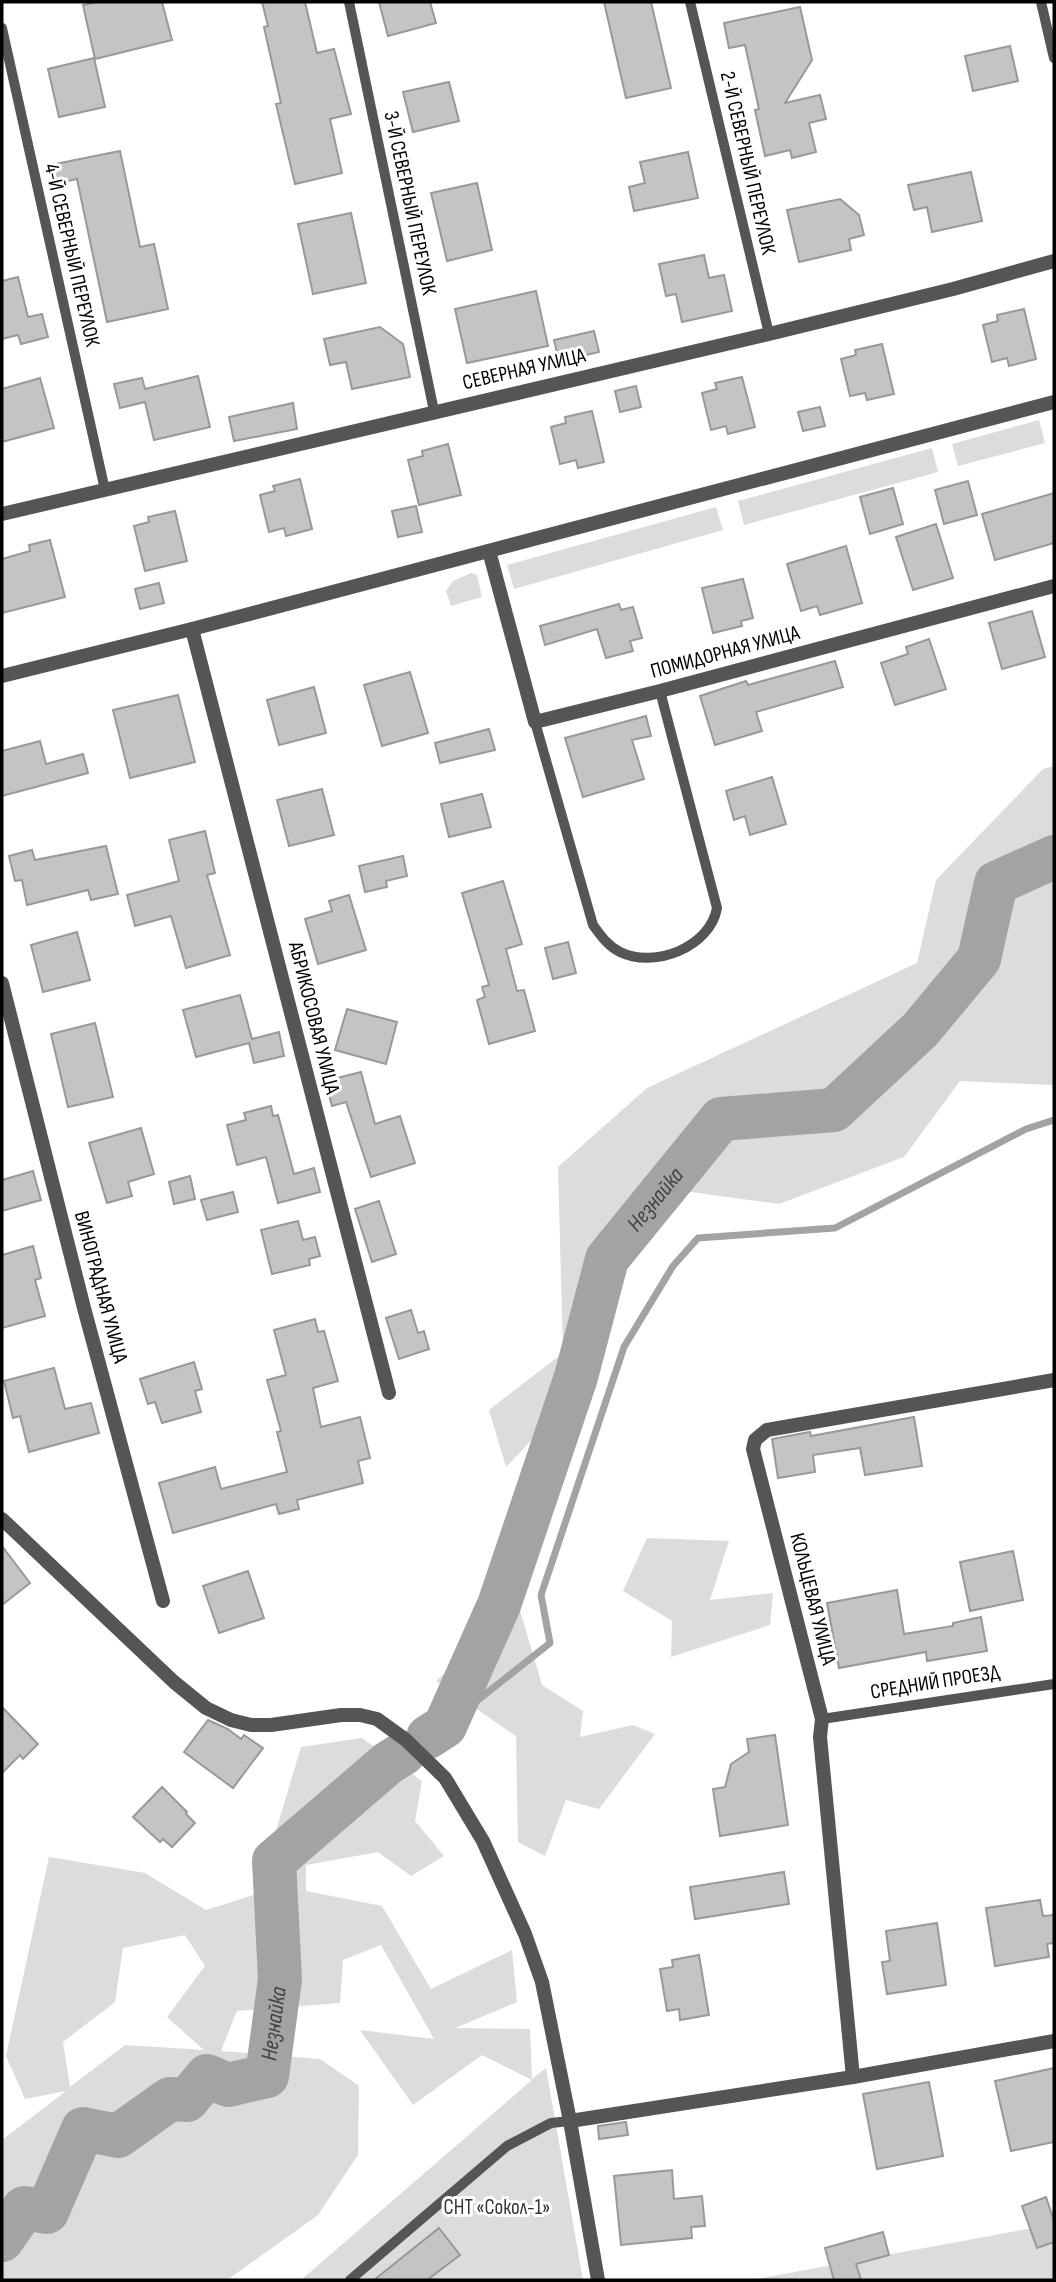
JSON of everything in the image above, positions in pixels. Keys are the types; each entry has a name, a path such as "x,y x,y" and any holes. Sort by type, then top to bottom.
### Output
{"street":[{"name":"СЕВЕРНАЯ УЛИЦА","path":"2,514 769,334 1054,261"},
{"path":"2,676 192,629 1054,402"},
{"path":"489,551 535,722"},
{"name":"ПОМИДОРНАЯ УЛИЦА","path":"535,722 1054,586"},
{"name":"АБРИКОСОВАЯ УЛИЦА","path":"192,629 389,1393"},
{"name":"ВИНОГРАДНАЯ УЛИЦА","path":"2,983 84,1308 163,1601"},
{"name":"КОЛЬЦЕВАЯ УЛИЦА","path":"853,2077 820,1737 822,1719 753,1449 755,1440 767,1430 1054,1380"},
{"path":"2,1520 174,1682 206,1708 231,1720 251,1725 271,1725 341,1715 377,1719 406,1740 445,1778 483,1841 525,1934 542,1982 598,2280"},
{"path":"570,2120 853,2077 1054,2041"}],"lane":[{"name":"3-Й СЕВЕРНЫЙ ПЕРЕУЛОК","path":"349,2 434,411"},
{"name":"2-Й СЕВЕРНЫЙ ПЕРЕУЛОК","path":"690,2 769,334"},
{"path":"1041,2 1054,58"},
{"name":"4-Й СЕВЕРНЫЙ ПЕРЕУЛОК","path":"2,28 105,490"},
{"path":"535,722 593,925 608,944 618,951 640,958 660,957 682,949 698,939 711,926 717,908 660,691"},
{"name":"СРЕДНИЙ ПРОЕЗД","path":"822,1719 1054,1684"},
{"path":"350,2280 507,2146 551,2123 570,2120"}],"green space":[{"path":"1039,420 1045,443 958,466 952,444"},
{"path":"932,448 938,472 744,525 738,501"},
{"path":"716,507 723,530 514,589 507,565"},
{"path":"471,573 477,575 482,597 451,606 446,591 453,581"},
{"path":"1054,766 1054,1085 960,1081 904,1157 779,1204 639,1185 596,1373 506,1467 489,1410 563,1353 558,1167 647,1088 917,963 936,880 1043,769"},
{"path":"647,1538 729,1541 710,1600 773,1593 770,1625 671,1657 672,1621 623,1591"},
{"path":"519,1607 542,1685 583,1711 580,1737 633,1725 655,1734 599,1809 566,1800 545,1856 518,1842 516,1736 436,1681"},
{"name":"СНТ «Сокол-1»","path":"362,1738 422,1781 415,1821 444,1856 411,1876 378,1852 306,1865 306,1891 382,1906 431,1989 512,1950 517,2002 455,2028 530,2029 532,2079 546,2068 583,2280 301,2280 532,2080 482,2055 413,2105 360,2030 434,2039 381,1945 343,1960 340,2003 237,2011 221,2051 320,2059 359,2086 358,2155 318,2215 227,2280 2,2280 2,2140 66,2091 25,2099 6,2056 49,1857 145,1873 206,1910 257,1894 301,1747","holes":["185,1935 205,1966 167,2017 204,2050 125,2045 70,2087 63,2042 115,2002 123,1948"]},
{"path":"1054,2224 1054,2280 751,2280"}],"building":[{"path":"98,2 162,2 172,40 95,59 83,5"},
{"path":"262,2 305,2 317,53 334,49 351,114 330,119 342,173 295,184 276,104 281,103 264,27 268,26"},
{"path":"379,2 430,2 436,23 388,36"},
{"path":"604,2 651,2 671,88 626,98"},
{"path":"800,7 812,60 785,103 820,95 826,119 809,123 816,152 792,158 790,150 765,156 755,110 759,109 745,45 729,48 724,23"},
{"path":"1010,46 1018,81 973,91 965,56"},
{"path":"94,58 105,107 59,117 48,69"},
{"path":"449,82 459,121 413,132 403,92"},
{"path":"120,151 140,247 154,244 168,309 107,322 77,179 54,184 50,165"},
{"path":"688,152 698,198 634,211 629,187 645,183 640,162"},
{"path":"971,172 982,221 932,232 927,207 914,210 908,185"},
{"path":"477,183 492,250 447,261 431,193"},
{"path":"840,199 859,215 864,235 849,239 851,250 799,262 787,210"},
{"path":"351,213 366,283 313,294 298,224"},
{"path":"704,255 709,278 724,275 732,311 682,322 676,294 666,296 659,264"},
{"path":"18,277 28,317 42,314 48,337 21,344 18,335 2,339 2,281"},
{"path":"536,291 548,346 467,363 455,309"},
{"path":"1024,309 1036,359 1009,366 1007,358 992,362 983,325 998,321 997,315"},
{"path":"380,327 403,344 410,377 352,389 346,362 330,365 324,339"},
{"path":"594,331 599,352 559,361 554,340"},
{"path":"882,344 894,394 867,400 865,393 850,396 841,359 856,355 855,350"},
{"path":"198,376 210,427 154,440 145,402 120,408 114,384 142,378 145,389"},
{"path":"742,377 755,427 728,434 726,426 711,430 702,393 717,389 715,383"},
{"path":"40,378 54,428 2,442 2,389"},
{"path":"636,386 641,407 620,412 615,391"},
{"path":"293,403 297,429 234,441 229,417"},
{"path":"820,407 825,426 803,431 798,412"},
{"path":"592,411 604,462 578,468 576,460 560,464 551,427 566,423 565,417"},
{"path":"448,444 461,495 419,505 408,460 423,456 422,451"},
{"path":"300,479 312,529 286,536 284,528 269,532 260,495 275,491 273,486"},
{"path":"968,481 977,515 944,524 935,490"},
{"path":"893,488 903,524 870,534 860,497"},
{"path":"1054,493 1054,543 995,560 982,514"},
{"path":"416,506 422,532 398,537 392,511"},
{"path":"175,511 187,561 145,571 134,526 149,522 148,517"},
{"path":"936,524 953,578 913,590 896,537"},
{"path":"50,540 65,597 2,613 2,559 30,551 29,545"},
{"path":"846,546 862,603 820,615 817,606 801,611 787,564"},
{"path":"743,579 753,618 741,621 742,626 713,633 702,588"},
{"path":"159,583 164,603 140,609 135,589"},
{"path":"619,604 621,610 633,607 642,638 630,641 633,651 606,658 597,629 545,645 540,626"},
{"path":"1032,611 1045,657 1002,669 989,623"},
{"path":"929,639 946,689 895,705 881,663 908,654 906,647"},
{"path":"835,661 843,687 756,712 762,731 715,745 700,696 746,681 748,685"},
{"path":"410,672 428,733 382,746 364,685"},
{"path":"314,687 326,733 279,745 267,700"},
{"path":"178,695 195,762 130,778 113,710"},
{"path":"646,716 651,736 632,740 644,779 583,797 565,738"},
{"path":"489,729 495,750 440,763 435,743"},
{"path":"40,741 46,764 83,754 88,773 2,796 2,751"},
{"path":"772,777 786,824 750,835 745,816 734,820 726,791"},
{"path":"322,789 334,835 289,846 277,800"},
{"path":"482,794 491,827 449,837 441,804"},
{"path":"205,831 215,873 207,875 230,955 186,968 171,916 135,926 127,895 179,881 169,840"},
{"path":"106,846 118,894 91,900 88,890 27,905 22,880 15,881 9,856 32,850 35,860"},
{"path":"403,856 407,876 386,881 387,887 365,892 359,866"},
{"path":"503,881 522,944 506,949 517,991 524,990 535,1031 489,1044 477,1000 485,997 482,987 489,985 462,893"},
{"path":"349,895 366,950 318,964 305,919 332,911 329,901"},
{"path":"77,932 90,980 43,992 31,945"},
{"path":"568,942 576,973 553,979 545,948"},
{"path":"240,995 252,1039 279,1032 284,1056 254,1063 249,1043 196,1057 183,1010"},
{"path":"347,1009 397,1022 386,1064 335,1050"},
{"path":"95,1023 113,1097 68,1107 51,1034"},
{"path":"361,1072 375,1124 400,1116 415,1163 371,1177 346,1102 332,1106 325,1081"},
{"path":"271,1106 273,1116 278,1115 294,1174 314,1168 320,1192 278,1203 266,1157 237,1165 227,1125 246,1120 244,1113"},
{"path":"141,1128 154,1174 128,1182 132,1196 107,1203 89,1143"},
{"path":"33,1171 41,1200 2,1211 2,1180"},
{"path":"190,1176 195,1199 174,1204 169,1182"},
{"path":"233,1192 238,1212 207,1220 201,1200"},
{"path":"379,1201 396,1254 372,1262 355,1209"},
{"path":"298,1221 303,1240 315,1237 320,1256 309,1259 310,1265 272,1274 261,1230"},
{"path":"33,1246 41,1278 35,1280 45,1316 2,1328 2,1255"},
{"path":"411,1310 418,1333 424,1331 429,1349 399,1359 386,1318"},
{"path":"315,1319 318,1332 324,1331 338,1381 313,1388 321,1427 360,1417 370,1458 358,1461 363,1483 297,1500 299,1509 279,1514 276,1504 173,1533 159,1483 215,1467 221,1489 287,1472 277,1432 281,1431 267,1380 286,1375 274,1330"},
{"path":"194,1362 202,1389 195,1391 201,1412 162,1423 155,1402 148,1404 140,1379"},
{"path":"54,1368 65,1409 91,1403 99,1433 29,1452 20,1416 13,1418 4,1381"},
{"path":"914,1417 922,1466 865,1475 860,1448 813,1455 815,1472 778,1478 772,1439 810,1432 811,1436"},
{"path":"2,1546 30,1583 2,1605"},
{"path":"1013,1551 1023,1600 970,1611 960,1562"},
{"path":"248,1571 264,1618 219,1633 203,1586"},
{"path":"897,1590 904,1634 953,1626 953,1623 981,1617 987,1651 927,1661 926,1652 839,1668 827,1603"},
{"path":"2,1707 38,1744 23,1759 20,1755 2,1773"},
{"path":"208,1720 228,1729 241,1739 244,1735 263,1748 233,1788 184,1752"},
{"path":"775,1735 788,1825 720,1836 713,1789 725,1787 731,1764 749,1752 747,1739"},
{"path":"162,1787 195,1823 172,1847 163,1839 160,1842 133,1817"},
{"path":"784,1872 789,1904 695,1919 690,1887"},
{"path":"1040,1900 1043,1916 1054,1915 1054,1943 1047,1944 1049,1957 995,1966 986,1908"},
{"path":"937,1923 946,1985 887,1994 882,1962 890,1961 886,1931"},
{"path":"699,1955 709,2015 680,2020 679,2009 667,2011 660,1969 673,1967 672,1960"},
{"path":"1054,2068 1054,2142 1011,2151 995,2081"},
{"path":"929,2082 943,2156 877,2169 863,2094"},
{"path":"626,2122 628,2135 599,2139 598,2126"},
{"path":"672,2170 674,2199 702,2196 705,2226 691,2227 692,2238 621,2245 614,2176"},
{"path":"1046,2197 1054,2221 1054,2242 1037,2248 1022,2206"},
{"path":"439,2228 460,2255 427,2280 374,2280"},
{"path":"883,2232 889,2255 856,2264 861,2280 834,2280 825,2248"}],"waterway":[{"name":"Незнайка","path":"428,1737 445,1726 499,1605 576,1377 607,1259 721,1119 834,1110 920,1030 979,959 996,883 1054,857"},
{"name":"Незнайка","path":"445,1726 550,1643 541,1595 624,1347 673,1266 698,1238 835,1228 1026,1129 1054,1120"},
{"name":"Незнайка","path":"2,2240 24,2208 47,2212 83,2129 118,2136 170,2099 187,2100 207,2076 228,2085 267,2076 280,1979 274,1861 388,1763 404,1753"}]}
